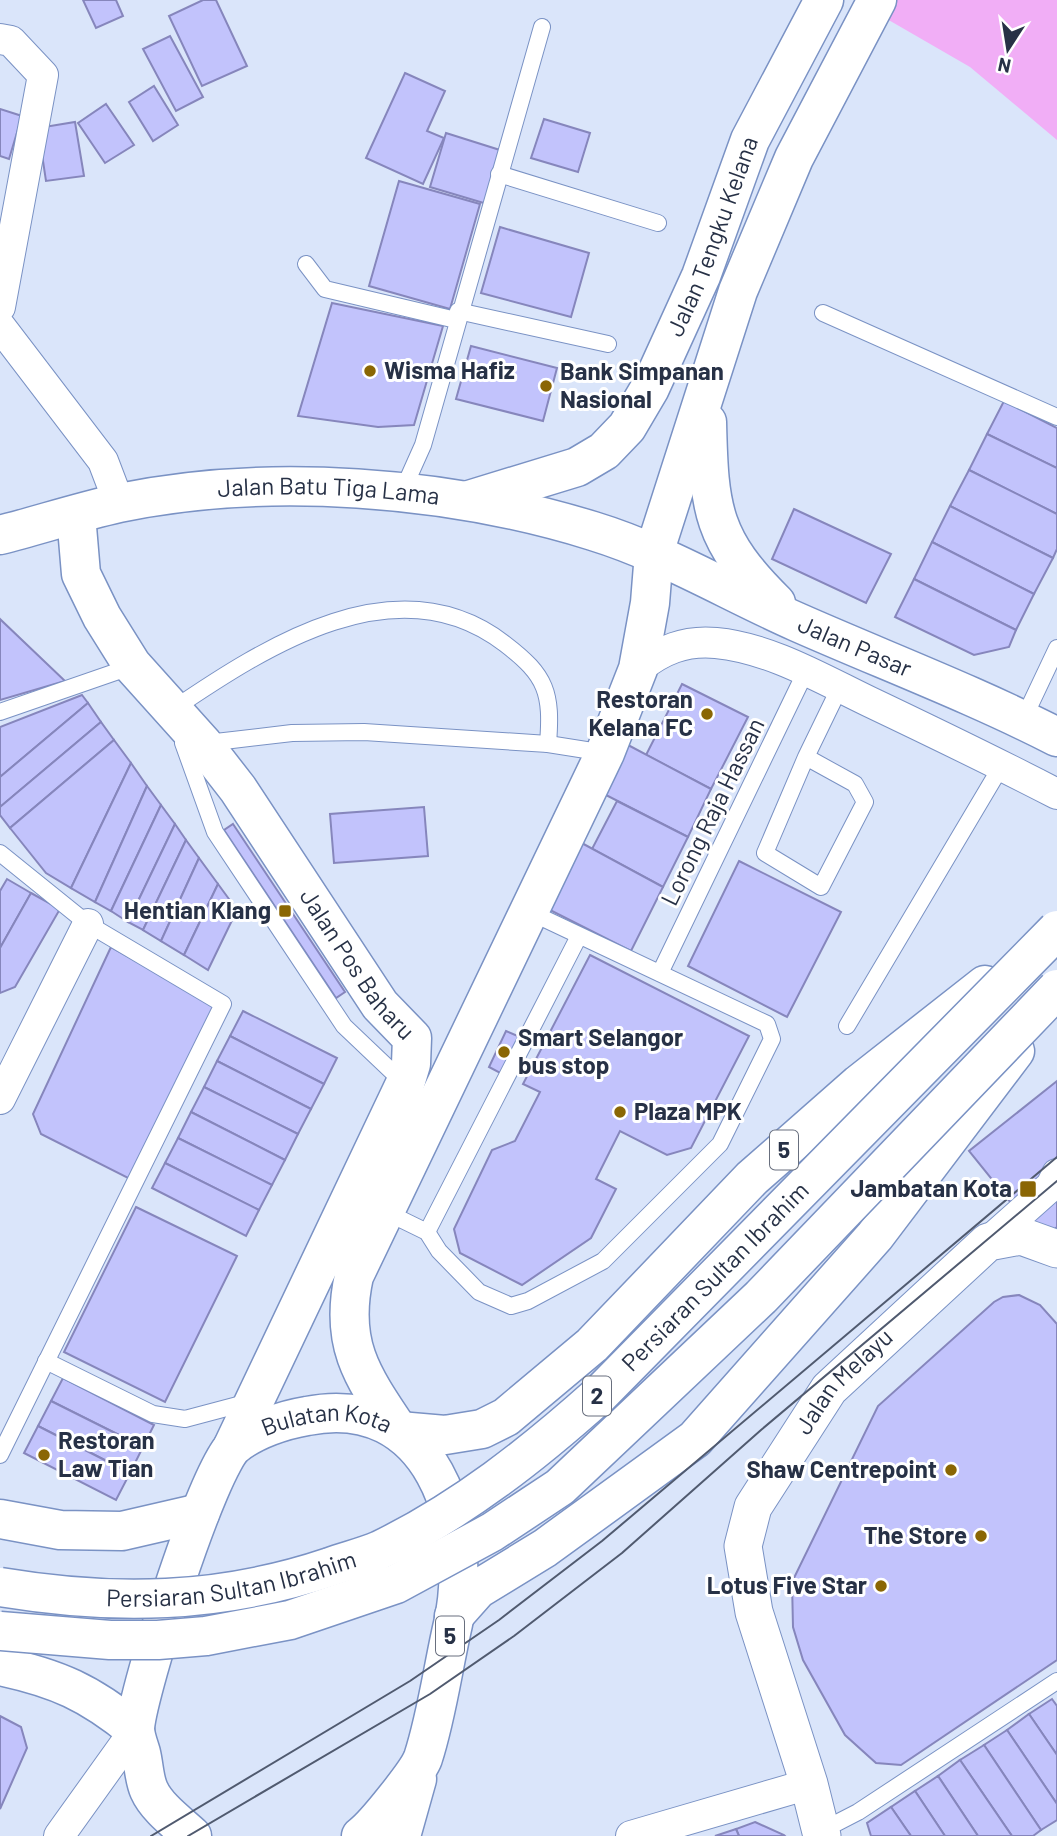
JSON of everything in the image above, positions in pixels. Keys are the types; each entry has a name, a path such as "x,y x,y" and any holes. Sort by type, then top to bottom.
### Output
{"main road":[{"name":"Jalan Tengku Kelana","path":"469,500 558,473 604,452 627,428 650,388 701,276 750,140 824,0"},
{"name":"Jalan Tengku Kelana","path":"653,553 738,291 794,158 877,0"},
{"path":"713,368 707,419 708,481 718,529 748,575 794,621"},
{"name":"Jalan Batu Tiga Lama","path":"0,535 119,503 215,491 317,487 402,492 469,500 594,531 653,553"},
{"name":"Jalan Pos Baharu","path":"76,515 81,574 102,617 132,665 203,744 238,789 380,1005 412,1038 411,1064 405,1084 233,1446"},
{"path":"399,1430 364,1380 351,1348 348,1303 354,1276 475,1029 605,753 638,669 650,603 653,553"},
{"name":"Jalan Pasar","path":"653,553 794,621 1057,737"},
{"name":"5","path":"399,1430 445,1435 482,1429 506,1417 592,1345 752,1178 859,1084 1057,929"},
{"name":"Persiaran Sultan Ibrahim","path":"0,1587 96,1598 176,1600 243,1589 308,1574 379,1550 474,1495 543,1444 600,1394 1057,929"},
{"name":"Persiaran Sultan Ibrahim","path":"0,1631 110,1640 158,1640 206,1636 290,1620 396,1584 492,1532 560,1487 761,1297 1057,989"},
{"name":"5","path":"454,1616 478,1589 545,1548 695,1439 875,1236 1057,997"},
{"path":"412,1038 443,1042 475,1029"},
{"name":"Bulatan Kota","path":"192,1836 169,1816 149,1790 135,1730 151,1656 200,1513 233,1446 284,1420 322,1413 361,1413 399,1430 433,1467 447,1499 460,1566 454,1616 422,1760 361,1836"},
{"path":"0,1519 60,1530 122,1531 200,1513"},
{"path":"0,1666 25,1671 98,1699 135,1730"},
{"name":"5","path":"401,1836 422,1760"}],"street":[{"path":"0,39 11,41 43,75 0,307"},
{"path":"0,326 103,461 119,503"},
{"path":"638,669 661,651 685,644 715,642 746,648 806,671 1057,794"},
{"path":"0,1099 11,1046 88,924"},
{"path":"988,1242 1051,1186 1057,1174"},
{"path":"988,1242 1021,1236 1057,1249"},
{"name":"Jalan Melayu","path":"822,1833 754,1612 743,1546 753,1507 829,1389 988,1242"},
{"path":"59,1836 135,1730"},
{"path":"631,1836 809,1784"}],"lane":[{"path":"402,492 423,445 457,316 542,27"},
{"path":"499,174 658,223"},
{"path":"306,264 325,289 608,344"},
{"path":"823,313 1057,417"},
{"path":"172,710 239,664 297,635 370,612 410,607 453,614 482,626 519,655 544,684 551,706 548,744"},
{"path":"1023,720 1057,648"},
{"path":"0,712 132,665 189,752 215,831 344,1026 405,1084"},
{"name":"Lorong Raja Hassan","path":"660,973 806,671"},
{"path":"806,757 855,784 865,802 821,887 765,852 806,757 840,687"},
{"path":"203,744 292,733 364,732 548,744 605,753"},
{"path":"847,1026 1002,765"},
{"path":"0,853 88,924 223,1004 0,1455"},
{"path":"384,1211 427,1232 439,1251 480,1293 511,1306 528,1301 603,1261 720,1144 772,1039 767,1024 530,912"},
{"path":"427,1232 579,936"},
{"path":"46,1361 153,1414 185,1419 256,1400"},
{"path":"822,1833 1057,1681"}],"shaded area":[{"path":"854,0 1057,0 1057,140 970,67"}],"building":[{"path":"83,0 116,0 123,16 96,28"},
{"path":"203,0 216,0 247,66 202,86 169,16"},
{"path":"170,36 203,97 176,111 143,49"},
{"path":"405,73 445,91 427,131 444,138 423,184 366,158"},
{"path":"154,86 178,125 153,141 129,102"},
{"path":"106,104 134,145 105,163 78,123"},
{"path":"0,109 22,116 9,159 0,156"},
{"path":"544,119 590,133 578,172 531,158"},
{"path":"75,122 84,176 46,181 38,128"},
{"path":"446,133 503,151 487,204 430,187"},
{"path":"399,181 480,204 450,309 369,286"},
{"path":"500,227 589,253 571,317 481,293"},
{"name":"Wisma Hafiz","path":"332,303 443,326 414,425 378,427 298,416"},
{"path":"471,346 557,368 543,421 456,399"},
{"path":"1004,401 1057,428 1057,468 987,434"},
{"path":"987,434 1057,468 1057,514 969,470"},
{"path":"969,470 1057,514 1057,549 1053,558 950,506"},
{"path":"950,506 1053,558 1034,594 932,542"},
{"path":"794,509 891,554 866,603 772,559"},
{"path":"932,542 1034,594 1016,630 914,579"},
{"path":"914,579 1016,630 1009,647 974,655 895,617"},
{"path":"0,619 65,681 0,700"},
{"path":"682,684 748,717 711,789 646,755"},
{"path":"82,695 88,703 0,777 0,727"},
{"path":"88,703 101,722 0,807 0,777"},
{"path":"101,722 114,740 10,828 0,815 0,807"},
{"path":"114,740 131,763 71,888 46,873 10,828"},
{"path":"628,745 711,789 688,837 602,793"},
{"path":"131,763 147,786 95,902 71,888"},
{"path":"147,786 161,805 111,911 95,902"},
{"path":"617,801 688,837 663,887 592,849"},
{"path":"161,805 175,824 128,922 111,911"},
{"path":"424,807 428,856 334,863 330,814"},
{"path":"175,824 186,840 143,930 128,922"},
{"name":"Hentian Klang","path":"233,824 345,992 336,998 224,830"},
{"path":"186,840 199,858 161,941 143,930"},
{"path":"578,841 663,887 631,951 544,907"},
{"path":"199,858 218,884 184,955 161,941"},
{"path":"739,861 841,912 787,1017 688,966"},
{"path":"7,879 31,893 0,948 0,891"},
{"path":"218,884 237,910 208,970 184,955"},
{"path":"31,893 60,909 15,987 0,993 0,948"},
{"path":"111,947 216,1005 130,1179 41,1134 33,1114"},
{"name":"Plaza MPK","path":"590,955 749,1036 691,1148 667,1155 620,1131 596,1179 616,1189 591,1238 522,1285 460,1253 454,1229 492,1150 515,1141 540,1092 523,1084"},
{"path":"243,1011 337,1058 324,1084 230,1036"},
{"name":"Smart Selangor bus stop","path":"506,1031 520,1037 502,1074 489,1067"},
{"path":"230,1036 324,1084 311,1109 217,1061"},
{"path":"217,1061 311,1109 298,1134 204,1087"},
{"name":"Jambatan Kota","path":"1057,1081 1057,1227 1041,1240 969,1151"},
{"path":"204,1087 298,1134 285,1160 191,1112"},
{"path":"191,1112 285,1160 272,1185 178,1138"},
{"path":"178,1138 272,1185 259,1210 165,1163"},
{"path":"165,1163 259,1210 246,1236 152,1188"},
{"path":"136,1207 237,1256 165,1402 64,1352"},
{"name":"Shaw Centrepoint","path":"1019,1295 1040,1305 1057,1324 1057,1660 901,1765 876,1763 845,1735 803,1660 793,1627 792,1582 878,1406 994,1302 1003,1297"},
{"path":"63,1378 154,1425 143,1447 51,1401"},
{"path":"51,1401 143,1447 130,1473 38,1426"},
{"path":"38,1426 130,1473 116,1500 24,1453"},
{"path":"1052,1699 1057,1706 1057,1755 1029,1714"},
{"path":"1029,1714 1057,1755 1057,1804 1007,1730"},
{"path":"0,1716 21,1727 27,1748 0,1809"},
{"path":"1007,1730 1057,1804 1057,1820 1041,1830 984,1745"},
{"path":"984,1745 1041,1830 1033,1836 1012,1836 960,1760"},
{"path":"960,1760 1012,1836 978,1836 938,1776"},
{"path":"938,1776 978,1836 945,1836 915,1791"},
{"path":"915,1791 945,1836 911,1836 891,1807"},
{"path":"891,1807 911,1836 871,1836 867,1823"},
{"path":"755,1822 785,1836 739,1836 736,1829"},
{"path":"736,1829 739,1836 715,1836"}],"tram line":[{"path":"151,1836 410,1681 499,1620 602,1541 1057,1157"},
{"path":"188,1836 430,1694 514,1636 622,1553 761,1430 1057,1181"}],"place":[{"name":"Wisma Hafiz","path":"370,371"},
{"name":"Bank Simpanan Nasional","path":"546,386"},
{"name":"Restoran Kelana FC","path":"707,714"},
{"name":"Hentian Klang","path":"285,911"},
{"name":"Smart Selangor bus stop","path":"504,1052"},
{"name":"Plaza MPK","path":"620,1112"},
{"name":"Jambatan Kota","path":"1028,1189"},
{"name":"Restoran Law Tian","path":"44,1455"},
{"name":"Shaw Centrepoint","path":"951,1470"},
{"name":"The Store","path":"981,1536"},
{"name":"Lotus Five Star","path":"881,1586"}]}
